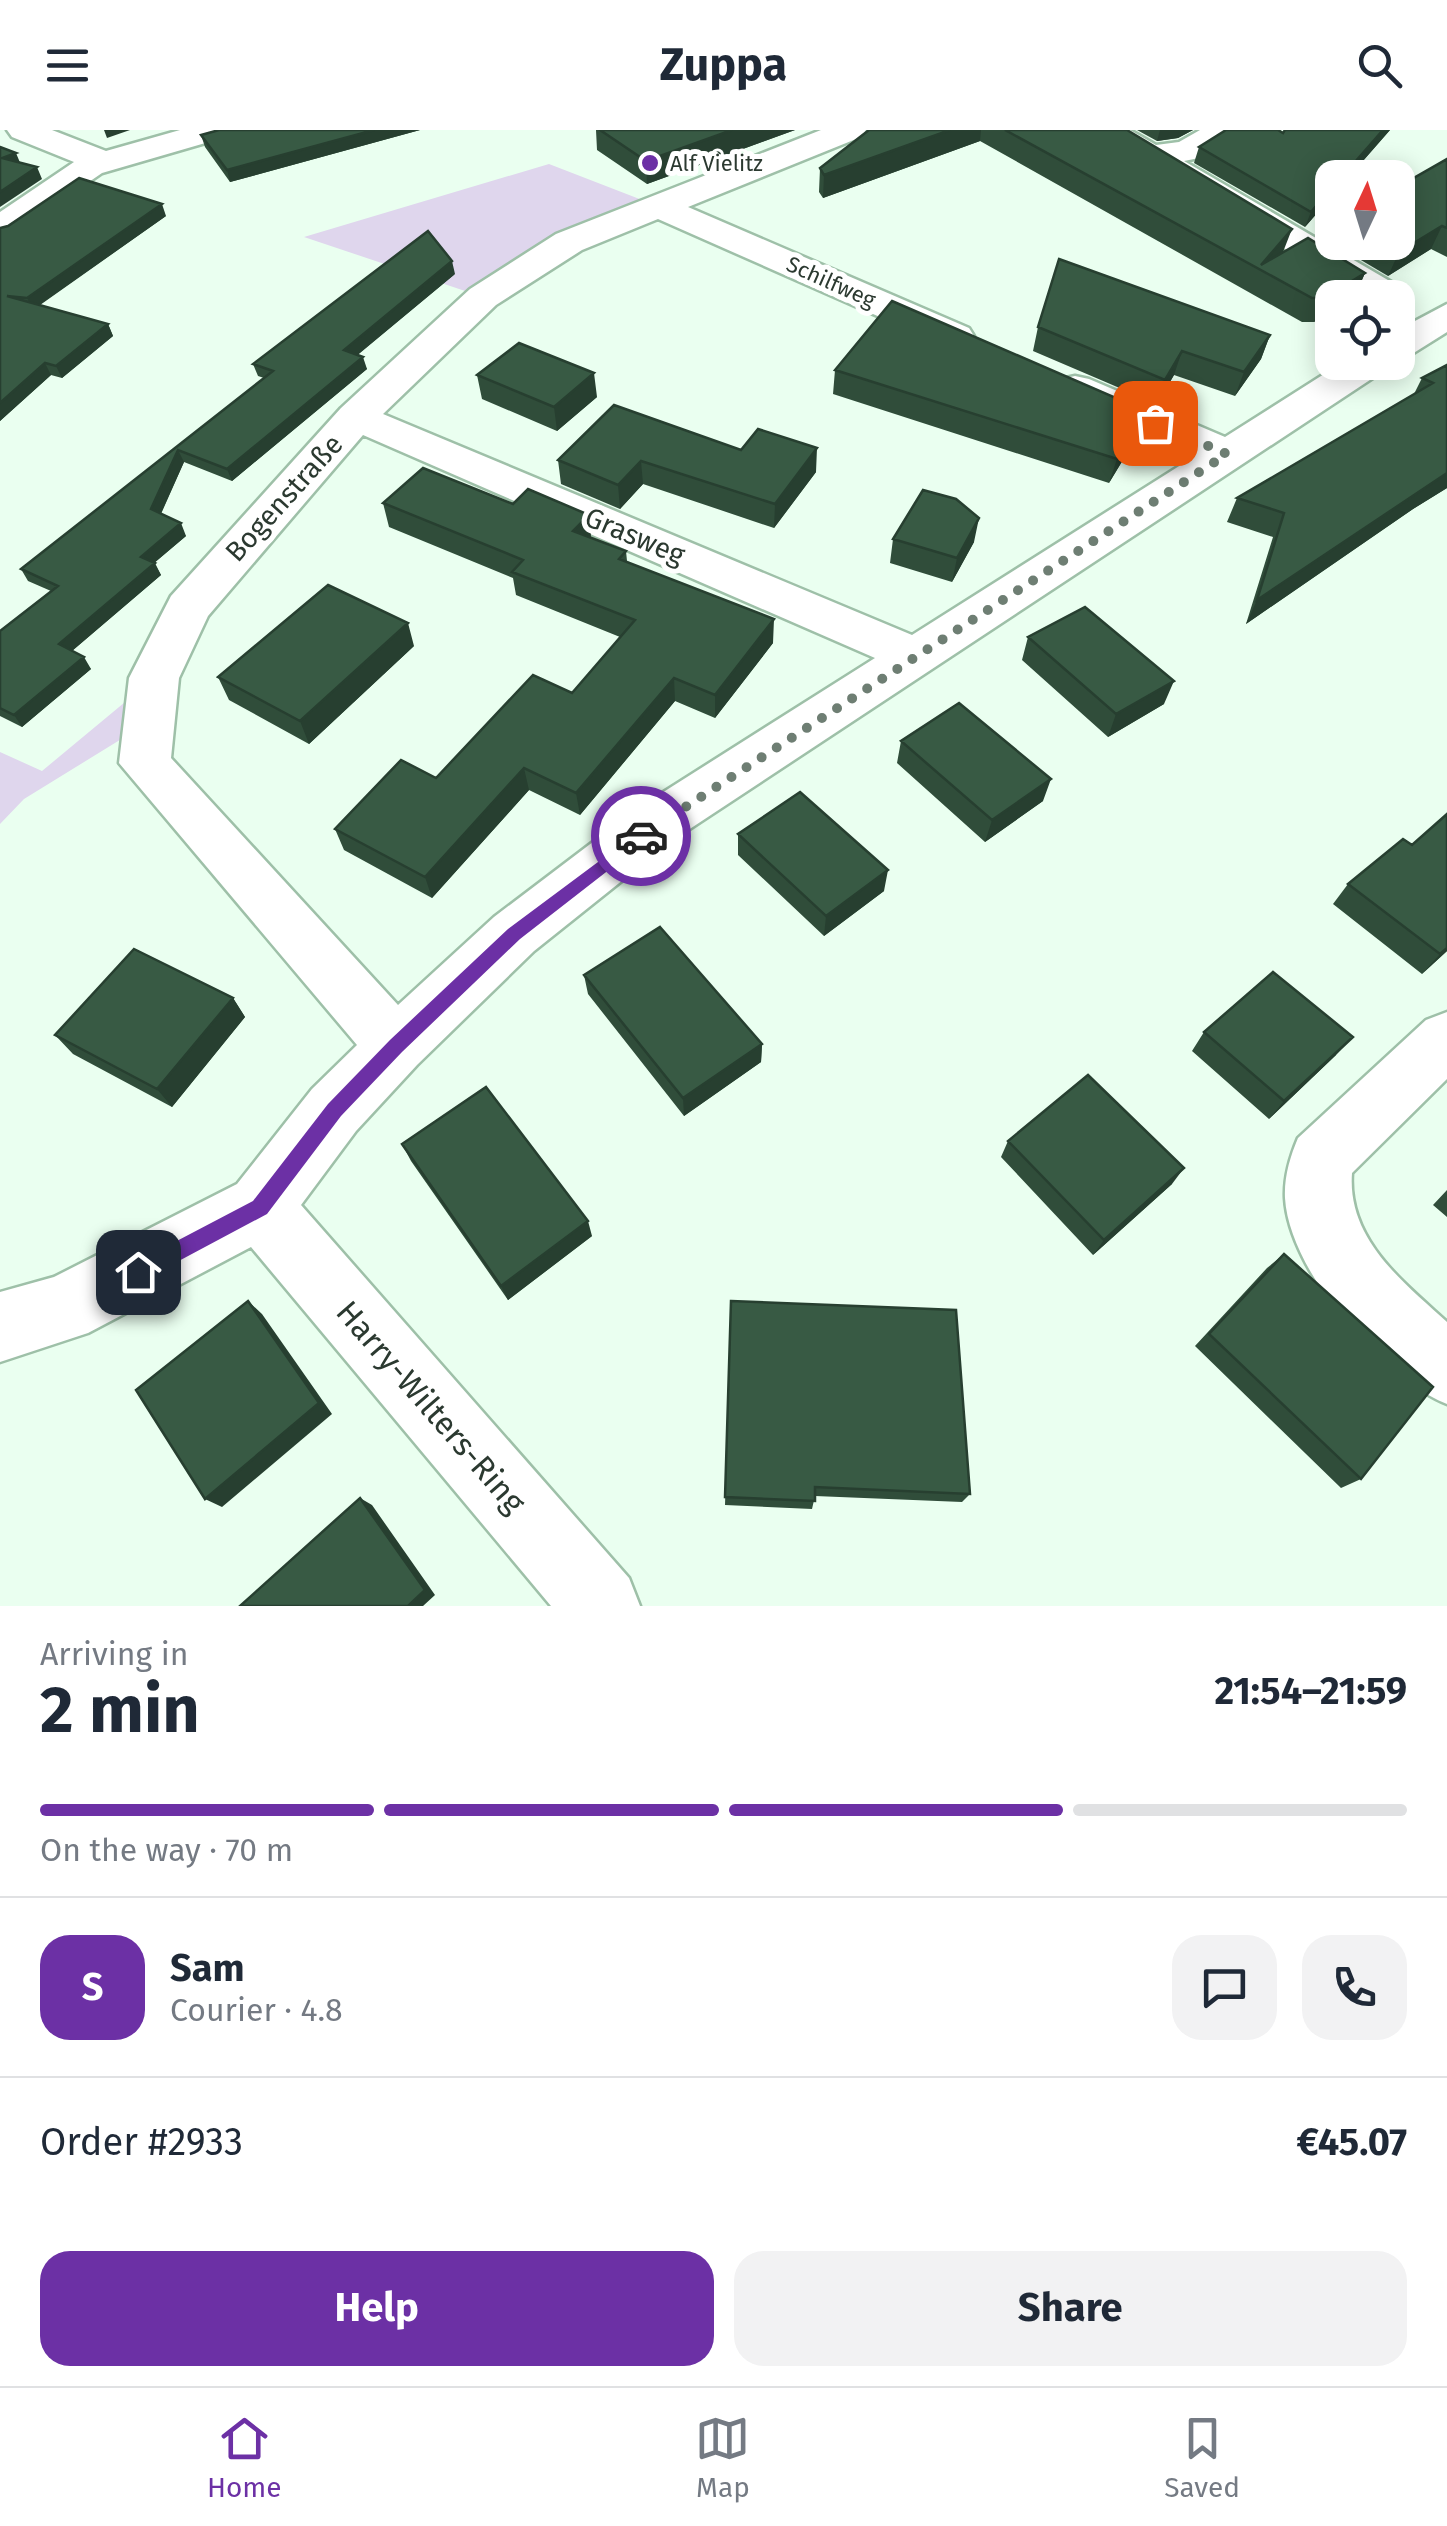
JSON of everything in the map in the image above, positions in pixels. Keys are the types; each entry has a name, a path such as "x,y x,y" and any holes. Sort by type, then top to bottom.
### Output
{"street":[{"path":"22,130 102,161"},
{"path":"0,228 68,178 102,161 215,130"},
{"name":"Bogenstraße","path":"396,1046 145,763 154,678 188,608 356,418 484,297 569,242 850,130"},
{"path":"1107,130 1362,280"},
{"path":"1154,155 1187,152 1224,130"},
{"name":"Schilfweg","path":"655,205 994,353"},
{"path":"1415,309 1443,322"},
{"path":"1415,337 1443,322"},
{"path":"1048,376 1227,454"},
{"path":"0,1327 64,1308 260,1207 334,1110 396,1046 514,934 654,825 1343,380"},
{"name":"Grasweg","path":"356,418 913,655"},
{"path":"1447,1039 1321,1160 1318,1202 1334,1250 1384,1310 1447,1369"},
{"name":"Harry-Wilters-Ring","path":"260,1207 602,1606"}],"shaded area":[{"path":"549,164 655,205 483,297 304,237"},
{"path":"154,678 149,722 24,799 0,824 0,752 42,771"}],"building":[{"path":"219,130 374,130 227,170 201,135"},
{"path":"600,130 732,130 646,161"},
{"path":"869,130 950,130 824,175 820,168"},
{"path":"1005,130 1127,130 1292,229 1261,265 1308,238 1315,242 1315,260 1344,260 1365,273 1354,280 1315,280 1312,298"},
{"path":"1226,130 1383,130 1357,160 1315,160 1315,207 1311,212 1199,147"},
{"path":"0,147 16,153 2,158 37,167 0,192"},
{"path":"1447,159 1447,228 1442,226 1415,242 1415,177"},
{"path":"79,178 162,204 27,298 7,296 108,324 56,366 45,363 0,403 0,228"},
{"path":"428,231 452,261 344,350 363,357 227,469 178,450 151,509 181,523 141,557 155,563 59,644 84,657 14,715 0,708 0,631 58,586 21,569 273,371 253,364"},
{"path":"1059,259 1270,335 1244,372 1182,351 1165,380 1038,327"},
{"path":"892,301 1146,411 1117,459 835,370"},
{"path":"519,343 594,373 554,407 477,375"},
{"path":"1447,365 1447,473 1257,600 1284,513 1237,498 1433,383 1422,378"},
{"path":"614,405 741,450 758,429 817,448 775,504 641,461 618,485 558,460"},
{"path":"423,468 513,504 528,489 589,515 573,531 626,551 619,559 774,619 715,695 674,678 576,793 524,768 425,877 335,829 401,760 436,778 533,675 572,693 635,620 512,572 523,560 383,503"},
{"path":"923,490 956,499 979,518 957,558 893,539"},
{"path":"328,585 408,623 300,721 218,677"},
{"path":"1085,607 1174,681 1116,714 1028,637"},
{"path":"959,703 1051,779 992,820 901,741"},
{"path":"800,792 888,870 826,916 738,834"},
{"path":"1447,814 1447,948 1440,954 1348,884 1403,839 1412,845"},
{"path":"660,927 762,1044 683,1098 584,975"},
{"path":"134,949 233,998 157,1089 55,1035"},
{"path":"1273,972 1353,1037 1284,1101 1204,1032"},
{"path":"1088,1075 1184,1168 1104,1240 1008,1141"},
{"path":"486,1087 588,1221 501,1286 402,1144"},
{"path":"1284,1254 1433,1387 1361,1479 1209,1334"},
{"path":"248,1301 319,1403 205,1499 136,1390"},
{"path":"731,1301 956,1310 970,1494 815,1487 815,1501 725,1497"},
{"path":"360,1498 425,1590 408,1606 240,1606"}],"way so far":[{"path":"641,836 913,655 1227,454 1155,423"}],"place":[{"name":"Alf Vielitz","path":"650,163"}],"route":[{"path":"138,1272 260,1207 334,1110 396,1046 514,934 641,836"}]}
